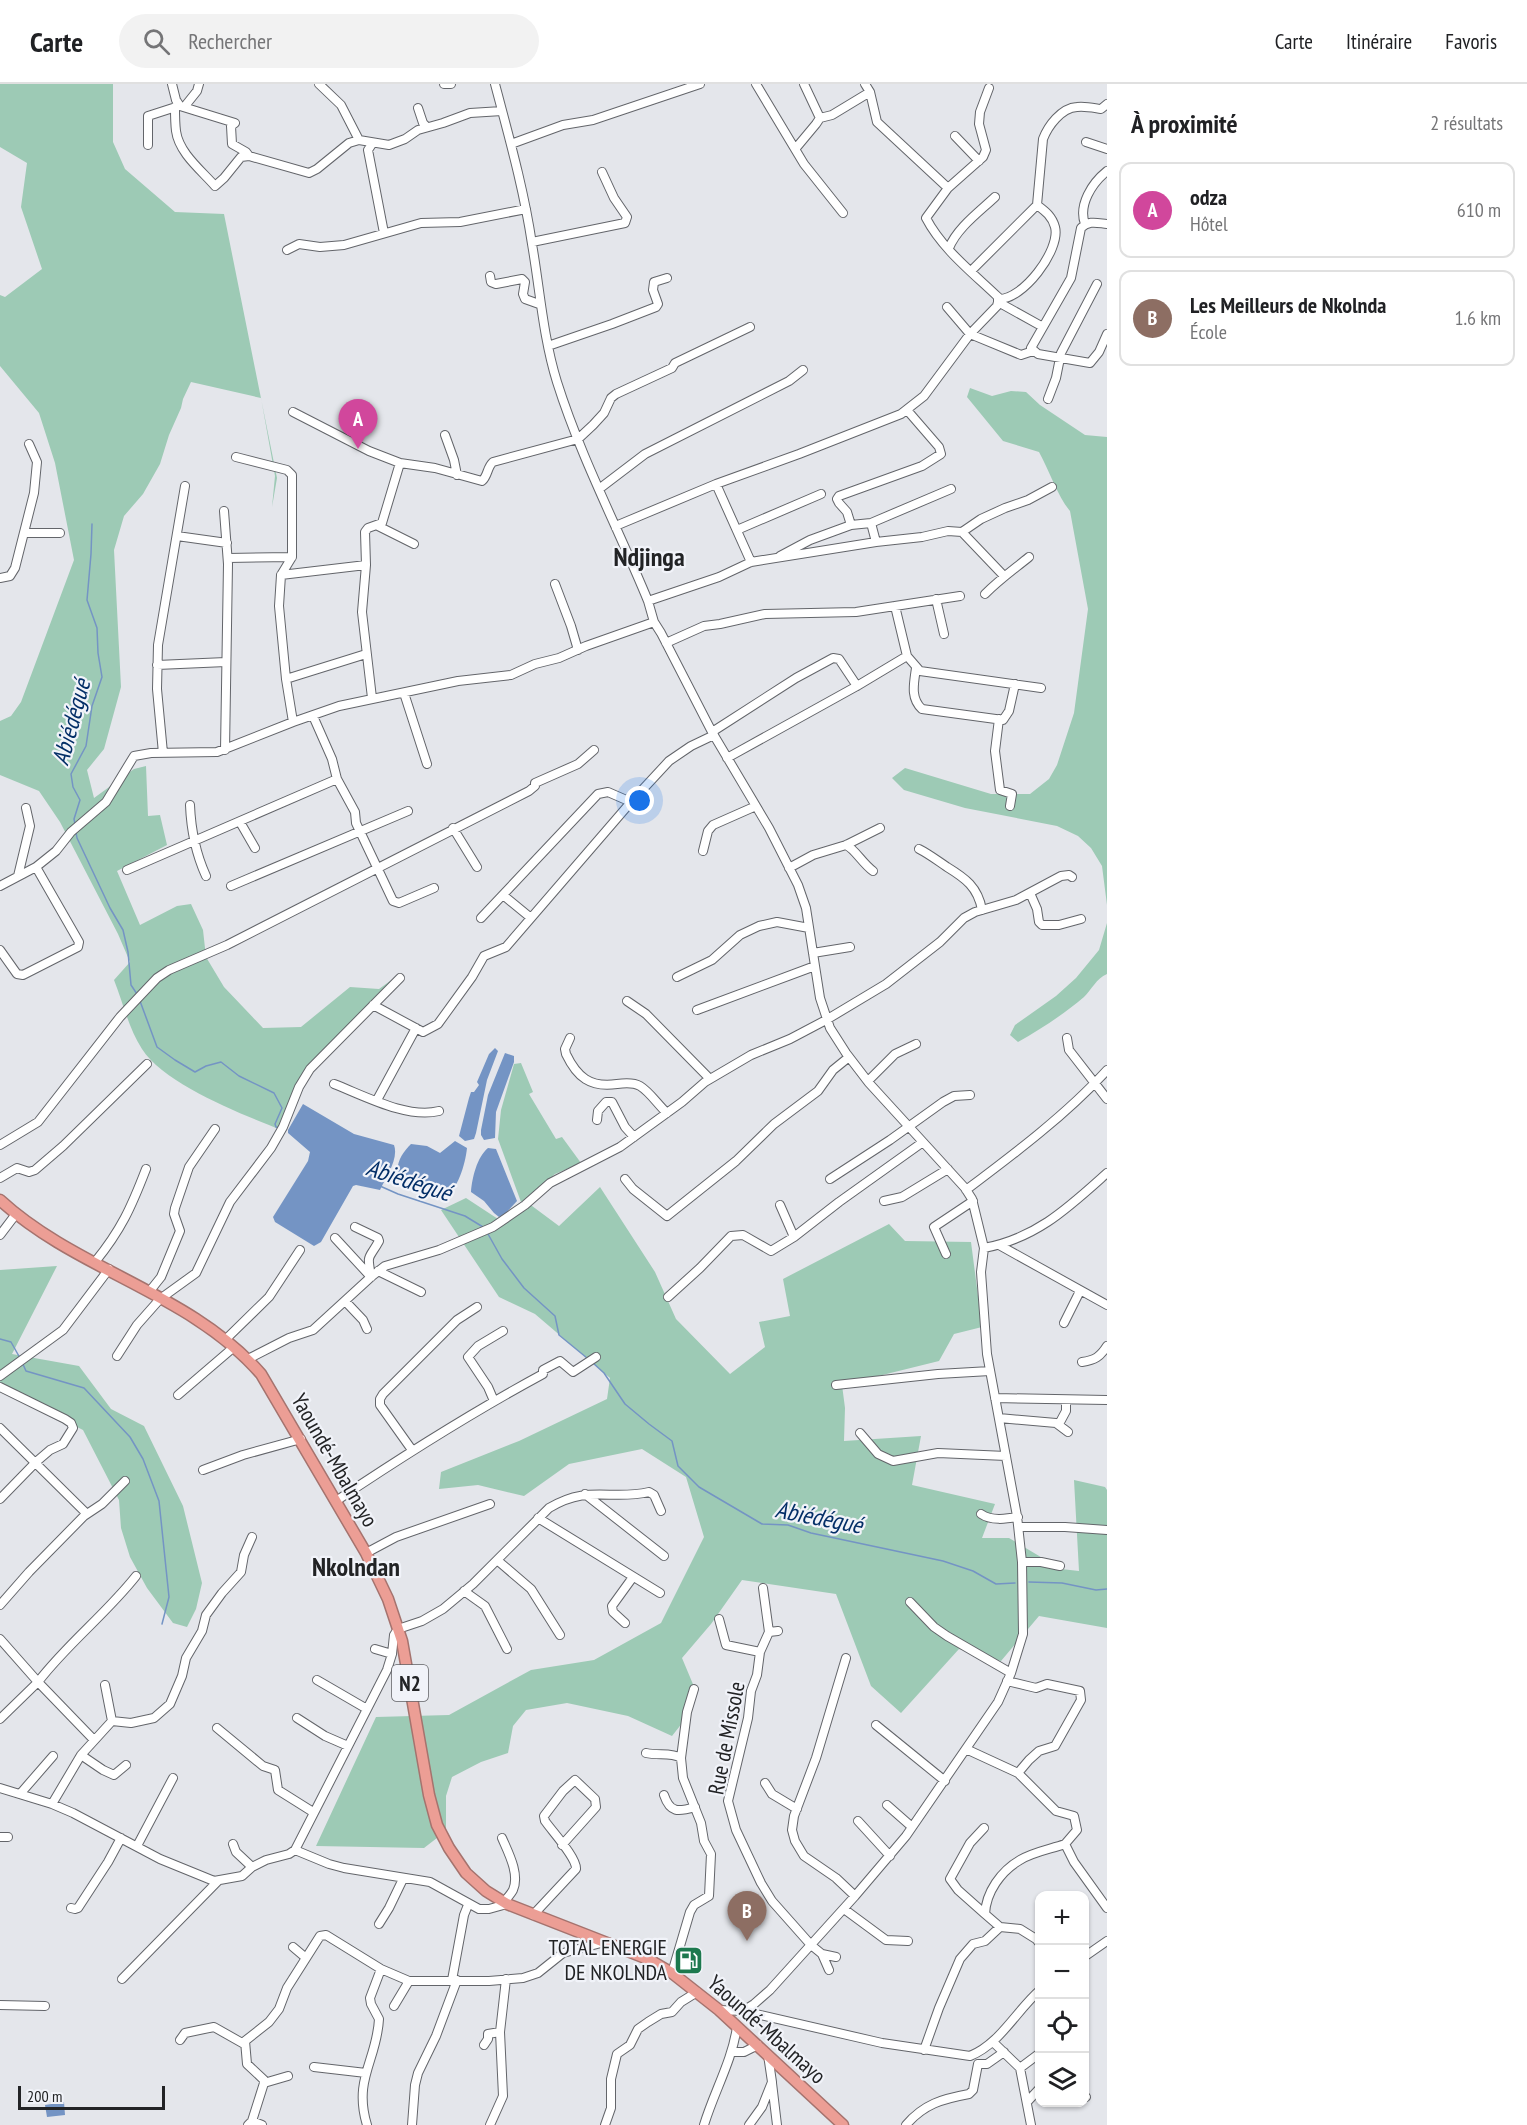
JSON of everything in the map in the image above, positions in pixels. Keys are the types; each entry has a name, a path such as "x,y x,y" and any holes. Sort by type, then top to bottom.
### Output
{"highway":[{"name":"Yaoundé-Mbalmayo","path":"0,1200 31,1225 193,1317 248,1359 272,1390 366,1553 388,1599 407,1667 429,1795 437,1825 466,1873 486,1891 506,1903 648,1959 672,1973 719,2010 843,2125"}],"street":[{"path":"172,84 180,106 235,123 231,126 232,144 249,156"},
{"path":"148,145 148,116 180,106 197,91 199,84"},
{"path":"319,84 341,105 359,140"},
{"path":"444,84 451,84"},
{"path":"495,84 526,209 539,304 557,382 578,439 648,601 654,622 798,885 806,908 820,998 826,1020 849,1057 868,1081 966,1190 973,1201 984,1248 981,1272 990,1371 1018,1517 1022,1562 1023,1634 1011,1673 998,1702 945,1781 890,1856 770,1989 743,2011"},
{"path":"511,144 563,125 593,120 700,84"},
{"path":"756,84 804,164 843,213"},
{"path":"804,84 820,118"},
{"path":"796,148 820,118 832,115 868,88 877,122 948,188"},
{"path":"989,88 980,112 981,136 986,150 979,160 948,188 926,218 949,248 998,297 998,301 1043,327"},
{"path":"971,272 1037,205 1043,139 1046,131 1059,116 1068,110 1077,107 1101,109 1107,104"},
{"path":"180,106 176,132 179,142 189,158 215,186 241,157 249,156 309,173 349,143 359,140 372,144 389,145 427,127 470,113 502,111"},
{"path":"418,108 423,123 427,127"},
{"path":"955,136 979,160"},
{"path":"1086,142 1107,149"},
{"path":"372,144 368,150 384,233"},
{"path":"1085,224 1082,215 1087,198 1098,179 1107,171"},
{"path":"532,242 625,223 627,217 614,198 602,172"},
{"path":"949,248 966,224 995,197"},
{"path":"616,528 618,525 716,484 799,454 907,410 924,396 970,334 998,301 1010,298 1023,289 1041,268 1054,241 1055,229 1048,213 1037,205"},
{"path":"287,250 300,244 320,248 344,245 421,223 460,222 526,209"},
{"path":"1033,351 1031,348 1071,278 1082,228 1085,224 1094,222 1107,224"},
{"path":"490,276 490,282 496,284 522,279 525,282 525,299 539,304"},
{"path":"548,346 656,307 658,304 653,290 654,282 667,278"},
{"path":"1048,399 1067,341 1097,284"},
{"path":"947,307 970,334 1021,355 1033,351 1090,363 1099,352 1107,334"},
{"path":"293,412 369,451 400,463 435,468 482,481 493,462 578,439 598,419 616,394 750,327"},
{"path":"599,489 645,454 789,381 803,370"},
{"path":"851,525 847,512 838,503 839,496 922,466 941,454 934,441 907,410"},
{"path":"445,435 457,475"},
{"path":"0,579 13,573 34,493 37,462 29,444"},
{"path":"236,457 287,470 292,475 292,557 281,575 279,606 285,679 293,722"},
{"path":"378,526 384,519 400,463"},
{"path":"716,484 751,562"},
{"path":"163,753 157,689 158,645 185,486"},
{"path":"648,601 719,577 751,562 922,537 948,531 962,532 981,519 1028,500 1052,487"},
{"path":"773,559 810,540 851,525 871,523 951,489"},
{"path":"737,530 821,494"},
{"path":"224,511 228,558 225,750"},
{"path":"871,523 876,542"},
{"path":"372,698 362,612 366,565 365,532 368,528 378,526 414,544"},
{"path":"962,532 1004,576"},
{"path":"24,533 60,533"},
{"path":"177,536 227,543"},
{"path":"985,594 1029,556"},
{"path":"228,558 292,557"},
{"path":"281,575 366,565"},
{"path":"555,584 578,650"},
{"path":"666,644 704,626 765,614 856,612 960,596"},
{"path":"936,599 944,634"},
{"path":"895,606 907,656 920,671 1041,688"},
{"path":"0,886 36,867 56,851 71,832 106,802 134,756 225,750 339,706 458,681 511,675 524,668 559,658 654,622"},
{"path":"285,679 366,654"},
{"path":"727,758 907,656"},
{"path":"373,1005 425,1031 438,1024 472,977 484,956 506,947 669,761 796,678 833,658 839,659 857,686"},
{"path":"157,665 226,662"},
{"path":"916,668 913,690 915,701 922,708 1003,720 1009,711 1015,684"},
{"path":"404,693 427,764"},
{"path":"313,716 332,759 337,779 355,812 356,823 393,902 396,903 434,888"},
{"path":"999,719 995,752 1000,790 1012,794 1010,806"},
{"path":"0,1144 38,1122 120,1017 157,978 169,970 227,945 529,791 536,786 535,783 578,764 594,750"},
{"path":"127,870 337,779"},
{"path":"481,918 598,794 608,792 631,802"},
{"path":"190,805 191,828 206,876"},
{"path":"703,851 708,831 712,825 756,806"},
{"path":"18,876 30,826 26,808"},
{"path":"231,886 408,812"},
{"path":"240,822 255,848"},
{"path":"453,828 477,867"},
{"path":"789,867 819,852 846,845 880,828"},
{"path":"846,845 860,861 873,871"},
{"path":"919,849 939,860 971,884 982,910"},
{"path":"0,950 17,974 23,975 79,945 62,909 36,867"},
{"path":"248,1359 288,1338 313,1330 378,1271 394,1263 439,1250 494,1227 525,1205 550,1183 620,1147 710,1079 751,1055 790,1039 826,1020 886,984 940,942 964,918 982,910 1006,904 1061,876 1072,877"},
{"path":"1030,893 1042,925 1059,925 1081,919"},
{"path":"503,895 531,918"},
{"path":"677,977 712,960 740,935 768,923 777,922 809,928"},
{"path":"813,952 850,947"},
{"path":"698,1010 815,966"},
{"path":"117,1356 137,1325 160,1299 196,1273 230,1202 271,1148 283,1127 298,1088 310,1069 400,978"},
{"path":"627,1001 646,1014 710,1079"},
{"path":"378,1100 416,1028"},
{"path":"570,1038 565,1049 566,1054 573,1069 580,1077 593,1084 625,1083 641,1086 667,1113"},
{"path":"1067,1038 1069,1050 1107,1099"},
{"path":"868,1081 895,1054 916,1044"},
{"path":"625,1179 633,1189 667,1216 736,1161 774,1124 818,1091 833,1070 849,1057"},
{"path":"0,1178 17,1168 29,1172 34,1170 63,1146 147,1064"},
{"path":"966,1190 1040,1133 1107,1070"},
{"path":"334,1084 408,1111 429,1113 439,1111"},
{"path":"830,1179 954,1096 970,1095"},
{"path":"597,1120 598,1111 606,1102 612,1102 634,1137"},
{"path":"149,1292 161,1277 180,1230 175,1219 175,1208 189,1167 215,1129"},
{"path":"668,1297 731,1236 743,1235 771,1251 794,1237 838,1202 923,1142"},
{"path":"95,1262 111,1242 128,1214 146,1169"},
{"path":"884,1201 902,1197 948,1169"},
{"path":"984,1248 1030,1233 1053,1221 1107,1173"},
{"path":"946,1254 934,1227 973,1201"},
{"path":"780,1205 794,1237"},
{"path":"0,1235 16,1214"},
{"path":"355,1227 378,1238 379,1241 369,1253 370,1277"},
{"path":"336,1238 370,1277"},
{"path":"999,1245 1107,1305"},
{"path":"178,1395 230,1343 269,1297 300,1250"},
{"path":"0,1376 63,1330 109,1269"},
{"path":"378,1271 420,1293"},
{"path":"1064,1323 1080,1291"},
{"path":"345,1301 363,1320 368,1329"},
{"path":"412,1450 380,1405 380,1399 452,1325 477,1307"},
{"path":"494,1401 488,1387 468,1357 478,1346 503,1331"},
{"path":"1082,1362 1095,1359 1107,1346"},
{"path":"336,1501 412,1450 543,1374 543,1370 560,1360 573,1372 596,1357"},
{"path":"836,1385 990,1371"},
{"path":"0,1387 71,1423 73,1428 63,1444 50,1450 36,1462 0,1499"},
{"path":"995,1398 1107,1400"},
{"path":"1059,1424 1066,1411 1066,1401"},
{"path":"999,1418 1059,1424 1068,1432"},
{"path":"0,1428 87,1514"},
{"path":"860,1433 878,1454 893,1461 938,1453 1006,1456"},
{"path":"203,1470 243,1455 301,1439"},
{"path":"0,1605 29,1572 87,1514 102,1504 125,1481"},
{"path":"0,1788 73,1813 160,1859 207,1879 218,1881 242,1876 252,1867 266,1860 296,1850 387,1670 394,1635 398,1629 422,1621 443,1609 465,1591 549,1508 563,1500 585,1494 627,1496 649,1492 654,1495 662,1511"},
{"path":"585,1494 664,1556"},
{"path":"366,1553 396,1536 490,1504"},
{"path":"981,1514 993,1518 1018,1517"},
{"path":"538,1518 660,1593"},
{"path":"1019,1527 1107,1530"},
{"path":"52,1804 81,1755 112,1721 131,1722 154,1718 170,1704 182,1676 186,1658 202,1631 206,1615 241,1572 244,1555 252,1537"},
{"path":"497,1560 531,1589 560,1635"},
{"path":"1022,1562 1041,1562 1060,1566"},
{"path":"0,1719 38,1682 69,1646 118,1599 136,1576"},
{"path":"625,1623 613,1612 612,1606 633,1577"},
{"path":"763,1588 769,1632 778,1630"},
{"path":"465,1591 485,1606 507,1649"},
{"path":"910,1602 933,1626 947,1636 1011,1673"},
{"path":"719,1619 726,1645 760,1652"},
{"name":"Rue de Missole","path":"769,1632 760,1652 757,1675 751,1691 748,1718 728,1801 736,1830 772,1901 811,1945 822,1954"},
{"path":"0,1639 94,1740"},
{"path":"375,1649 392,1653"},
{"path":"846,1658 792,1830 800,1851 836,1878 855,1896"},
{"path":"317,1680 367,1709"},
{"path":"1007,1682 1036,1688 1047,1684 1080,1691 1081,1697 1070,1723 1055,1746 1039,1751 1018,1773"},
{"path":"105,1685 112,1721"},
{"path":"672,1973 690,1912 694,1905 709,1896 711,1854 704,1841 701,1823 683,1778 681,1758 687,1712 694,1689"},
{"path":"297,1718 325,1736 348,1746"},
{"path":"876,1725 945,1781"},
{"path":"217,1728 263,1766 275,1770 277,1786 281,1792 314,1812"},
{"path":"966,1749 1018,1773 1056,1810 1074,1816 1077,1830 1065,1844 1021,1859 1008,1869 991,1890 985,1914"},
{"path":"646,1753 657,1756 674,1754 681,1758"},
{"path":"81,1755 103,1770 114,1774 126,1765"},
{"path":"20,1794 53,1756"},
{"path":"137,1846 173,1778"},
{"path":"532,1915 576,1869 576,1863 562,1845 545,1821 544,1816 575,1779 595,1799 596,1808 562,1845"},
{"path":"765,1783 772,1794 797,1809"},
{"path":"664,1795 668,1807 672,1809 680,1811 695,1808"},
{"path":"887,1805 912,1827"},
{"path":"858,1821 890,1856"},
{"path":"984,1828 970,1844 951,1875 950,1882 1000,1927 1020,1929 1035,1938"},
{"path":"71,1908 78,1908 108,1862 120,1838"},
{"path":"296,1850 344,1868 430,1882 468,1905 479,1909 489,1909 506,1903 515,1880 512,1864 502,1838"},
{"path":"233,1844 236,1852 252,1867"},
{"path":"1065,1844 1074,1862 1107,1908"},
{"path":"379,1924 402,1879"},
{"path":"122,1979 218,1881"},
{"path":"412,2125 418,2073 436,2036 455,1980 464,1915 468,1905"},
{"path":"844,1909 886,1940 908,1941"},
{"path":"924,2050 960,1959 973,1944 985,1941 1000,1927"},
{"path":"262,2125 250,2123 264,2080 247,2064 244,2044 248,2038 269,2022 279,2009 287,1988 320,1936 326,1935 381,1969 409,1981 489,1981 523,1978 538,1973 563,1953 606,1942"},
{"path":"1089,1954 1107,1941"},
{"path":"293,1947 306,1958"},
{"path":"822,1954 836,1957"},
{"path":"822,1954 829,1970"},
{"path":"368,2125 362,2102 362,2088 379,2026 379,2019 370,2004 370,1998 381,1969"},
{"path":"490,2125 503,2096 500,2032 506,1979"},
{"path":"394,2006 409,1981"},
{"path":"605,2125 611,2108 611,2079 617,2054 630,2045 638,2030 648,2022 661,2014 672,2012 681,2002 697,1992"},
{"path":"970,2056 993,2042 1035,1996"},
{"path":"0,2005 45,2006"},
{"path":"719,2010 743,2011 842,2035 970,2056 979,2063 973,2090 969,2094 919,2110 906,2125"},
{"path":"705,2125 732,2052 737,2026"},
{"path":"180,2040 186,2032 214,2027 244,2044"},
{"path":"484,2045 488,2040 488,2034 500,2032"},
{"path":"993,2042 1020,2068 1031,2125"},
{"path":"732,2052 744,2052 758,2045"},
{"path":"978,2064 987,2064 1004,2052"},
{"path":"768,2054 777,2125"},
{"path":"1020,2068 1035,2057"},
{"path":"314,2067 366,2073"},
{"path":"264,2083 288,2076"},
{"path":"749,2125 762,2107 772,2082"},
{"path":"1027,2102 1035,2093"}],"green space":[{"path":"0,84 113,84 113,142 125,169 175,212 224,214 261,398 191,382 169,435 160,464 143,494 124,516 114,550 121,687 104,749 87,770 94,798 134,769 146,766 148,816 160,815 167,845 117,871 140,925 177,906 191,904 203,930 206,957 224,987 263,1028 301,1027 350,987 379,989 397,976 310,1069 281,1130 226,1107 186,1086 168,1075 142,1049 114,980 130,962 60,822 39,791 0,775 0,721 11,716 21,702 74,560 55,463 39,413 0,366 0,295 5,297 42,269 21,207 27,163 0,147"},
{"path":"970,388 992,396 1011,391 1026,392 1040,405 1085,435 1107,437 1107,905 1102,866 1091,848 1078,836 1057,826 965,808 904,790 892,778 905,768 991,794 1030,794 1049,779 1057,765 1074,713 1088,609 1070,511 1039,452 1003,441 967,397"},
{"path":"262,401 277,478 272,507 275,476"},
{"path":"1107,923 1107,974 1084,997 1044,1027 1018,1042 1010,1035 1015,1025 1056,996 1076,978 1099,950"},
{"path":"521,1063 533,1092 529,1094 556,1139 562,1137 581,1163 555,1174 524,1200 559,1226 600,1187 655,1272 676,1319 730,1374 765,1347 759,1322 790,1316 783,1279 889,1224 905,1241 971,1242 982,1327 954,1334 939,1361 842,1385 845,1408 844,1441 921,1436 912,1485 995,1504 982,1538 1009,1538 1061,1569 1079,1571 1074,1480 1105,1487 1107,1490 1107,1628 1039,1616 1001,1661 959,1649 901,1713 871,1686 836,1594 742,1580 711,1624 682,1658 695,1689 683,1722 672,1736 628,1716 567,1703 526,1710 513,1726 508,1753 481,1762 452,1777 446,1796 446,1831 424,1848 316,1846 376,1717 449,1715 531,1670 594,1660 661,1623 704,1537 686,1477 642,1449 569,1464 524,1496 478,1485 439,1489 441,1472 519,1441 607,1399 610,1378 535,1314 499,1297 441,1210 466,1198 498,1219 521,1202 498,1139 501,1110 514,1064"},
{"path":"57,1266 12,1354 79,1366 111,1409 144,1426 183,1506 202,1583 196,1609 187,1627 173,1623 147,1588 130,1557 121,1528 119,1500 83,1430 0,1388 0,1270"}],"water":[{"path":"495,1048 498,1051 487,1080 476,1133 474,1139 465,1141 459,1136 469,1098 471,1092 474,1092 479,1085 477,1082 489,1054"},
{"path":"505,1053 514,1056 514,1062 496,1112 495,1138 484,1140 481,1130 488,1095"},
{"path":"303,1104 354,1134 394,1145 395,1150 391,1168 380,1190 353,1186 321,1242 314,1246 275,1222 273,1217 308,1161 310,1152 288,1133"},
{"path":"455,1141 467,1148 466,1155 457,1183 444,1200 403,1182 398,1172 399,1162 411,1144 427,1146 440,1153"},
{"path":"488,1148 496,1149 517,1201 504,1215 499,1217 484,1201 471,1192 476,1168"},
{"path":"64,2102 65,2115 47,2117 45,2105"}],"waterway":[{"name":"Abiédégué","path":"75,824 74,819 80,800 73,787 71,774 86,746 92,706 102,677 97,628 87,600 92,524"},
{"name":"Abiédégué","path":"76,832 110,908 123,930 131,985 137,994"},
{"name":"Abiédégué","path":"140,1001 157,1047 195,1072 221,1062 239,1076 274,1093 282,1108 275,1124 280,1128"},
{"name":"Abiédégué","path":"380,1186 465,1216 483,1227"},
{"name":"Abiédégué","path":"488,1234 502,1259 524,1288 555,1316 559,1335 587,1358"},
{"path":"0,1339 11,1342 20,1358"},
{"path":"22,1362 26,1371 84,1388 130,1437 143,1459 159,1501 169,1597 162,1624"},
{"name":"Abiédégué","path":"593,1363 604,1373 625,1404 672,1441 678,1466 699,1487 762,1524 788,1525 811,1533 943,1561 973,1571 996,1584 1015,1583"},
{"name":"Abiédégué","path":"1029,1582 1062,1583 1096,1590 1107,1589"}],"place":[{"name":"odza","path":"358,449"},
{"name":"Les Meilleurs de Nkolnda","path":"747,1941"},
{"name":"TOTAL ENERGIE DE NKOLNDA","path":"688,1960"}],"district":[{"name":"Ndjinga","path":"649,556"},
{"name":"Nkolndan","path":"356,1566"}]}
